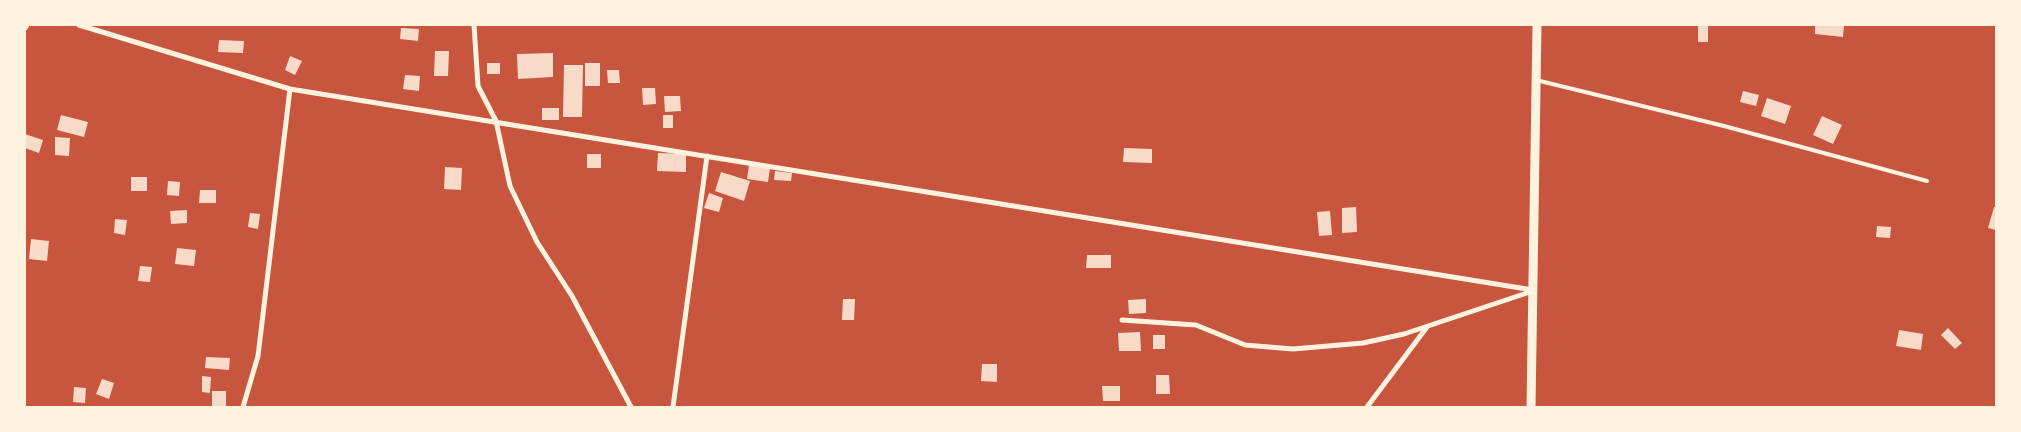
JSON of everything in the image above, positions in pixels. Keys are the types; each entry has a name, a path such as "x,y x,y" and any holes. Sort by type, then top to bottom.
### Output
{"street":[{"path":"79,25 290,88 1534,291"},
{"path":"474,25 478,86 496,121 510,186 537,242 572,296 631,407"},
{"path":"1532,407 1537,25"},
{"path":"244,407 258,356 290,88"},
{"path":"673,407 707,156"},
{"path":"1122,320 1196,325 1245,344 1293,349 1363,343 1404,334 1534,291"},
{"path":"1367,407 1427,326"}],"lane":[{"path":"1536,80 1724,126 1927,181"}],"building":[{"path":"1698,25 1708,25 1708,42 1698,42"},
{"path":"1815,25 1844,25 1843,37 1815,34"},
{"path":"401,28 419,29 418,41 400,39"},
{"path":"219,40 244,41 243,53 218,52"},
{"path":"435,51 449,51 448,76 434,76"},
{"path":"553,53 553,77 518,79 517,54"},
{"path":"290,56 302,61 295,75 285,70"},
{"path":"487,63 500,63 500,74 487,74"},
{"path":"585,63 600,63 600,86 585,86"},
{"path":"564,65 583,65 582,117 563,117"},
{"path":"607,70 619,70 620,83 608,83"},
{"path":"405,75 420,76 419,91 403,89"},
{"path":"642,88 655,88 656,104 643,105"},
{"path":"1743,91 1759,95 1756,106 1740,102"},
{"path":"664,96 680,96 681,111 665,112"},
{"path":"1767,98 1791,106 1785,124 1761,116"},
{"path":"542,108 559,108 559,120 542,120"},
{"path":"61,115 88,122 84,137 57,130"},
{"path":"663,115 673,115 673,128 663,128"},
{"path":"1822,116 1842,125 1833,144 1813,135"},
{"path":"25,134 43,140 39,153 25,148"},
{"path":"55,137 70,138 69,156 55,155"},
{"path":"1124,148 1152,149 1152,163 1123,162"},
{"path":"658,153 686,154 686,172 657,171"},
{"path":"587,154 601,154 601,168 587,168"},
{"path":"749,165 770,168 768,182 747,179"},
{"path":"445,167 462,168 461,190 444,189"},
{"path":"775,171 792,173 791,181 774,180"},
{"path":"721,172 750,181 744,201 715,191"},
{"path":"131,177 147,177 147,191 131,191"},
{"path":"168,181 180,182 179,196 167,195"},
{"path":"200,190 216,190 216,203 199,203"},
{"path":"709,193 723,198 719,212 704,208"},
{"path":"1356,207 1357,232 1342,233 1342,208"},
{"path":"1994,207 1996,207 1996,230 1988,228"},
{"path":"187,210 187,223 171,224 170,211"},
{"path":"1330,211 1332,235 1319,236 1317,212"},
{"path":"250,213 260,214 258,229 248,227"},
{"path":"115,219 127,220 125,235 114,233"},
{"path":"1877,226 1891,227 1890,238 1876,237"},
{"path":"31,239 49,241 47,261 29,259"},
{"path":"177,248 196,250 194,266 175,264"},
{"path":"1087,255 1111,255 1111,268 1086,268"},
{"path":"140,266 152,267 150,282 138,281"},
{"path":"843,299 855,299 854,320 842,320"},
{"path":"1146,299 1146,313 1129,314 1128,300"},
{"path":"1948,328 1962,343 1955,349 1941,335"},
{"path":"1899,330 1923,334 1921,350 1896,346"},
{"path":"1140,332 1141,351 1119,351 1118,333"},
{"path":"1153,335 1165,335 1165,349 1153,349"},
{"path":"206,357 230,358 229,370 205,368"},
{"path":"982,364 997,364 997,382 981,381"},
{"path":"1156,375 1169,375 1170,394 1156,394"},
{"path":"202,376 211,377 210,393 202,392"},
{"path":"102,379 114,383 109,399 96,394"},
{"path":"1102,386 1120,386 1120,401 1103,401"},
{"path":"74,387 86,388 85,403 73,402"},
{"path":"212,391 226,391 226,407 212,406"}]}
